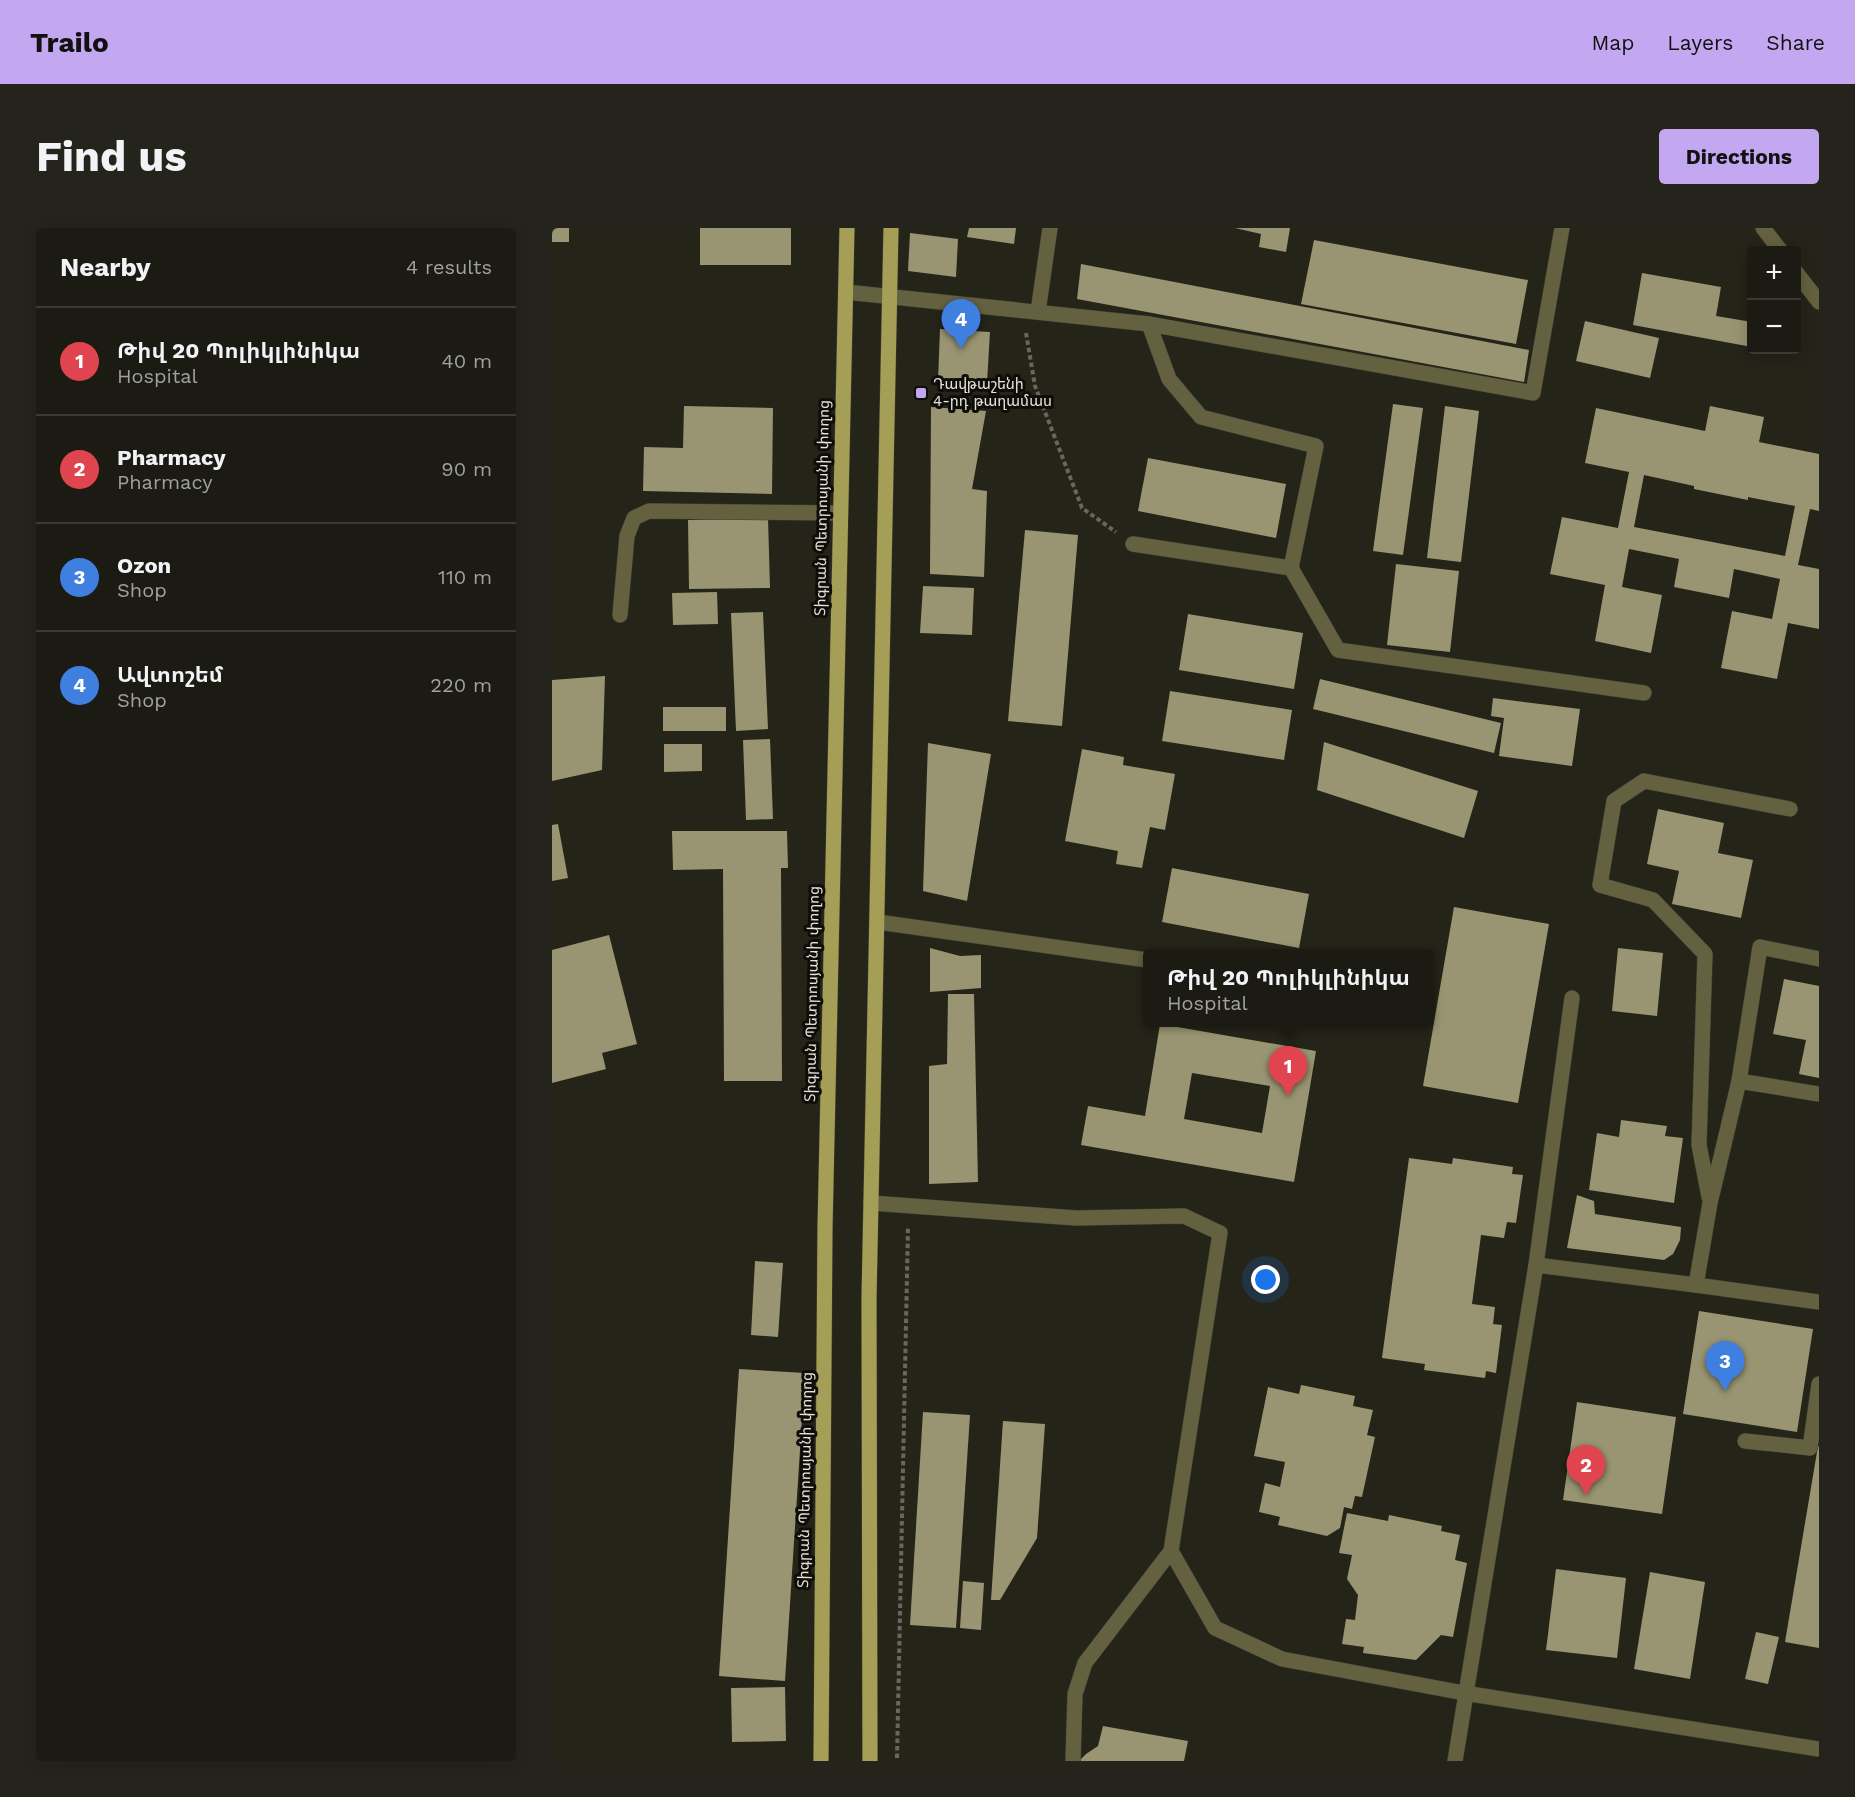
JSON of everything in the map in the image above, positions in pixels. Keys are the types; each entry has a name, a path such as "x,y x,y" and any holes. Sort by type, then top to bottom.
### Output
{"main road":[{"name":"Տիգրան Պետրոսյանի փողոց","path":"821,1761 825,1228 847,228"},
{"path":"870,1761 869,1298 891,228"}],"lane":[{"path":"1030,311 1050,228"},
{"path":"846,292 1149,324 1533,393 1562,228"},
{"path":"1764,228 1777,246"},
{"path":"1801,277 1819,302"},
{"path":"1149,324 1169,379 1201,417 1316,446 1291,568 1338,650 1644,693"},
{"path":"620,615 627,536 634,518 649,511 840,513"},
{"path":"1133,544 1291,568"},
{"path":"1710,1203 1699,1145 1705,954 1653,900 1600,885 1614,801 1644,781 1790,809"},
{"path":"878,922 1143,959"},
{"path":"1696,1285 1710,1203 1739,1081 1760,947 1819,959"},
{"path":"1455,1761 1464,1693 1536,1265 1572,998"},
{"path":"1739,1081 1819,1094"},
{"path":"871,1203 1076,1218 1184,1215 1220,1233 1171,1551 1086,1663 1075,1694 1073,1761"},
{"path":"1536,1265 1819,1302"},
{"path":"1745,1441 1810,1448 1819,1383"},
{"path":"1171,1551 1215,1628 1282,1659 1464,1693 1819,1749"}],"path":[{"path":"1030,311 1035,386 1082,508 1133,544"},
{"path":"897,1758 909,1205"}],"building":[{"path":"552,228 569,228 569,242 552,242"},
{"path":"700,228 791,228 791,265 700,265"},
{"path":"969,228 1016,228 1014,244 967,237"},
{"path":"1235,228 1290,228 1286,252 1259,247 1261,234"},
{"path":"910,233 958,239 956,277 908,271"},
{"path":"1314,240 1528,280 1516,344 1301,304"},
{"path":"1081,264 1529,350 1524,382 1077,299"},
{"path":"1642,273 1721,287 1716,316 1747,321 1747,346 1633,325"},
{"path":"1585,321 1659,338 1650,378 1576,361"},
{"path":"940,329 990,332 987,383 938,381"},
{"path":"1393,404 1423,408 1403,555 1373,551"},
{"path":"684,406 773,408 772,494 643,491 644,447 683,448"},
{"path":"1445,406 1479,411 1461,562 1427,558"},
{"path":"1710,406 1764,417 1759,442 1819,454 1819,511 1810,509 1798,565 1819,569 1819,629 1788,623 1777,679 1721,668 1732,611 1772,619 1780,579 1734,569 1729,598 1674,587 1679,559 1629,549 1622,587 1662,595 1651,653 1595,641 1605,585 1550,574 1562,517 1618,528 1629,472 1585,463 1596,408 1705,431","holes":["1644,475 1694,486 1694,489 1748,500 1748,497 1795,506 1785,556 1634,527"]},
{"path":"931,407 986,411 972,489 987,491 984,577 930,574"},
{"path":"1148,458 1286,484 1276,538 1138,511"},
{"path":"768,518 770,588 689,589 688,520"},
{"path":"1025,530 1078,535 1062,726 1008,721"},
{"path":"1396,564 1459,571 1450,652 1387,645"},
{"path":"923,586 974,588 972,635 920,633"},
{"path":"717,592 718,624 673,625 672,593"},
{"path":"763,612 768,729 736,731 731,613"},
{"path":"1188,614 1303,633 1294,689 1179,670"},
{"path":"605,676 602,770 552,781 552,680"},
{"path":"1320,679 1501,723 1494,753 1313,709"},
{"path":"1170,691 1292,710 1284,760 1162,741"},
{"path":"1493,698 1580,709 1572,766 1499,756 1504,718 1491,716"},
{"path":"663,707 726,707 726,731 663,731"},
{"path":"770,739 773,819 746,820 743,740"},
{"path":"1324,742 1478,791 1464,838 1317,790"},
{"path":"928,743 991,754 967,901 923,891"},
{"path":"664,744 702,744 702,771 664,772"},
{"path":"1082,749 1124,757 1123,765 1175,774 1165,830 1150,827 1142,868 1116,864 1118,851 1065,841"},
{"path":"1658,809 1724,823 1718,853 1753,860 1741,918 1672,904 1679,871 1647,864"},
{"path":"558,824 568,878 552,881 552,825"},
{"path":"672,831 787,831 788,868 781,868 782,1081 724,1081 723,869 673,870"},
{"path":"1172,868 1309,894 1299,948 1162,922"},
{"path":"1454,907 1549,924 1518,1103 1423,1086"},
{"path":"609,935 637,1044 602,1053 606,1069 552,1083 552,950"},
{"path":"930,948 960,956 981,955 981,988 930,992"},
{"path":"1618,948 1663,953 1657,1016 1612,1011"},
{"path":"1784,979 1819,986 1819,1078 1799,1074 1806,1040 1773,1034"},
{"path":"948,994 974,994 978,1182 929,1184 929,1066 947,1064"},
{"path":"1160,1027 1177,1027 1316,1051 1294,1182 1081,1145 1088,1106 1145,1116","holes":["1192,1073 1270,1086 1262,1133 1184,1119"]},
{"path":"1621,1120 1667,1126 1665,1136 1683,1138 1674,1203 1589,1190 1597,1133 1619,1137"},
{"path":"1409,1158 1452,1164 1453,1158 1513,1167 1512,1174 1523,1175 1516,1223 1507,1222 1504,1238 1481,1235 1472,1304 1495,1307 1493,1324 1502,1325 1496,1373 1486,1371 1485,1378 1424,1370 1425,1364 1382,1358"},
{"path":"1577,1195 1594,1201 1595,1214 1681,1227 1680,1240 1673,1254 1664,1260 1567,1248"},
{"path":"755,1261 783,1263 778,1337 751,1335"},
{"path":"1699,1311 1813,1329 1797,1432 1683,1414"},
{"path":"739,1369 805,1373 785,1681 719,1676"},
{"path":"1301,1385 1355,1396 1353,1406 1373,1410 1367,1435 1375,1437 1362,1497 1355,1496 1352,1509 1344,1507 1340,1528 1327,1536 1278,1525 1280,1517 1259,1512 1265,1483 1280,1487 1285,1462 1254,1456 1268,1387 1299,1394"},
{"path":"1577,1402 1676,1417 1662,1514 1563,1500"},
{"path":"923,1412 970,1415 956,1628 910,1625"},
{"path":"1003,1421 1045,1424 1037,1538 1000,1600 991,1600"},
{"path":"1819,1447 1819,1648 1785,1642"},
{"path":"1347,1513 1388,1521 1389,1515 1442,1526 1441,1531 1460,1535 1455,1560 1467,1563 1453,1637 1441,1635 1416,1660 1363,1653 1364,1647 1342,1644 1346,1619 1355,1620 1358,1595 1347,1579 1352,1555 1339,1553"},
{"path":"1556,1569 1626,1578 1617,1658 1546,1650"},
{"path":"1650,1572 1705,1582 1690,1679 1634,1669"},
{"path":"963,1581 984,1583 981,1630 960,1628"},
{"path":"1756,1632 1779,1637 1768,1684 1745,1679"},
{"path":"785,1687 786,1741 732,1742 731,1688"},
{"path":"1103,1726 1188,1741 1184,1761 1079,1761 1098,1746"}],"place":[{"name":"Ավտոշեմ","path":"961,349"},
{"name":"Դավթաշենի 4-րդ թաղամաս","path":"921,393"},
{"name":"Թիվ 20 Պոլիկլինիկա","path":"1288,1096"},
{"name":"Ozon","path":"1725,1391"},
{"name":"Pharmacy","path":"1586,1495"}]}
